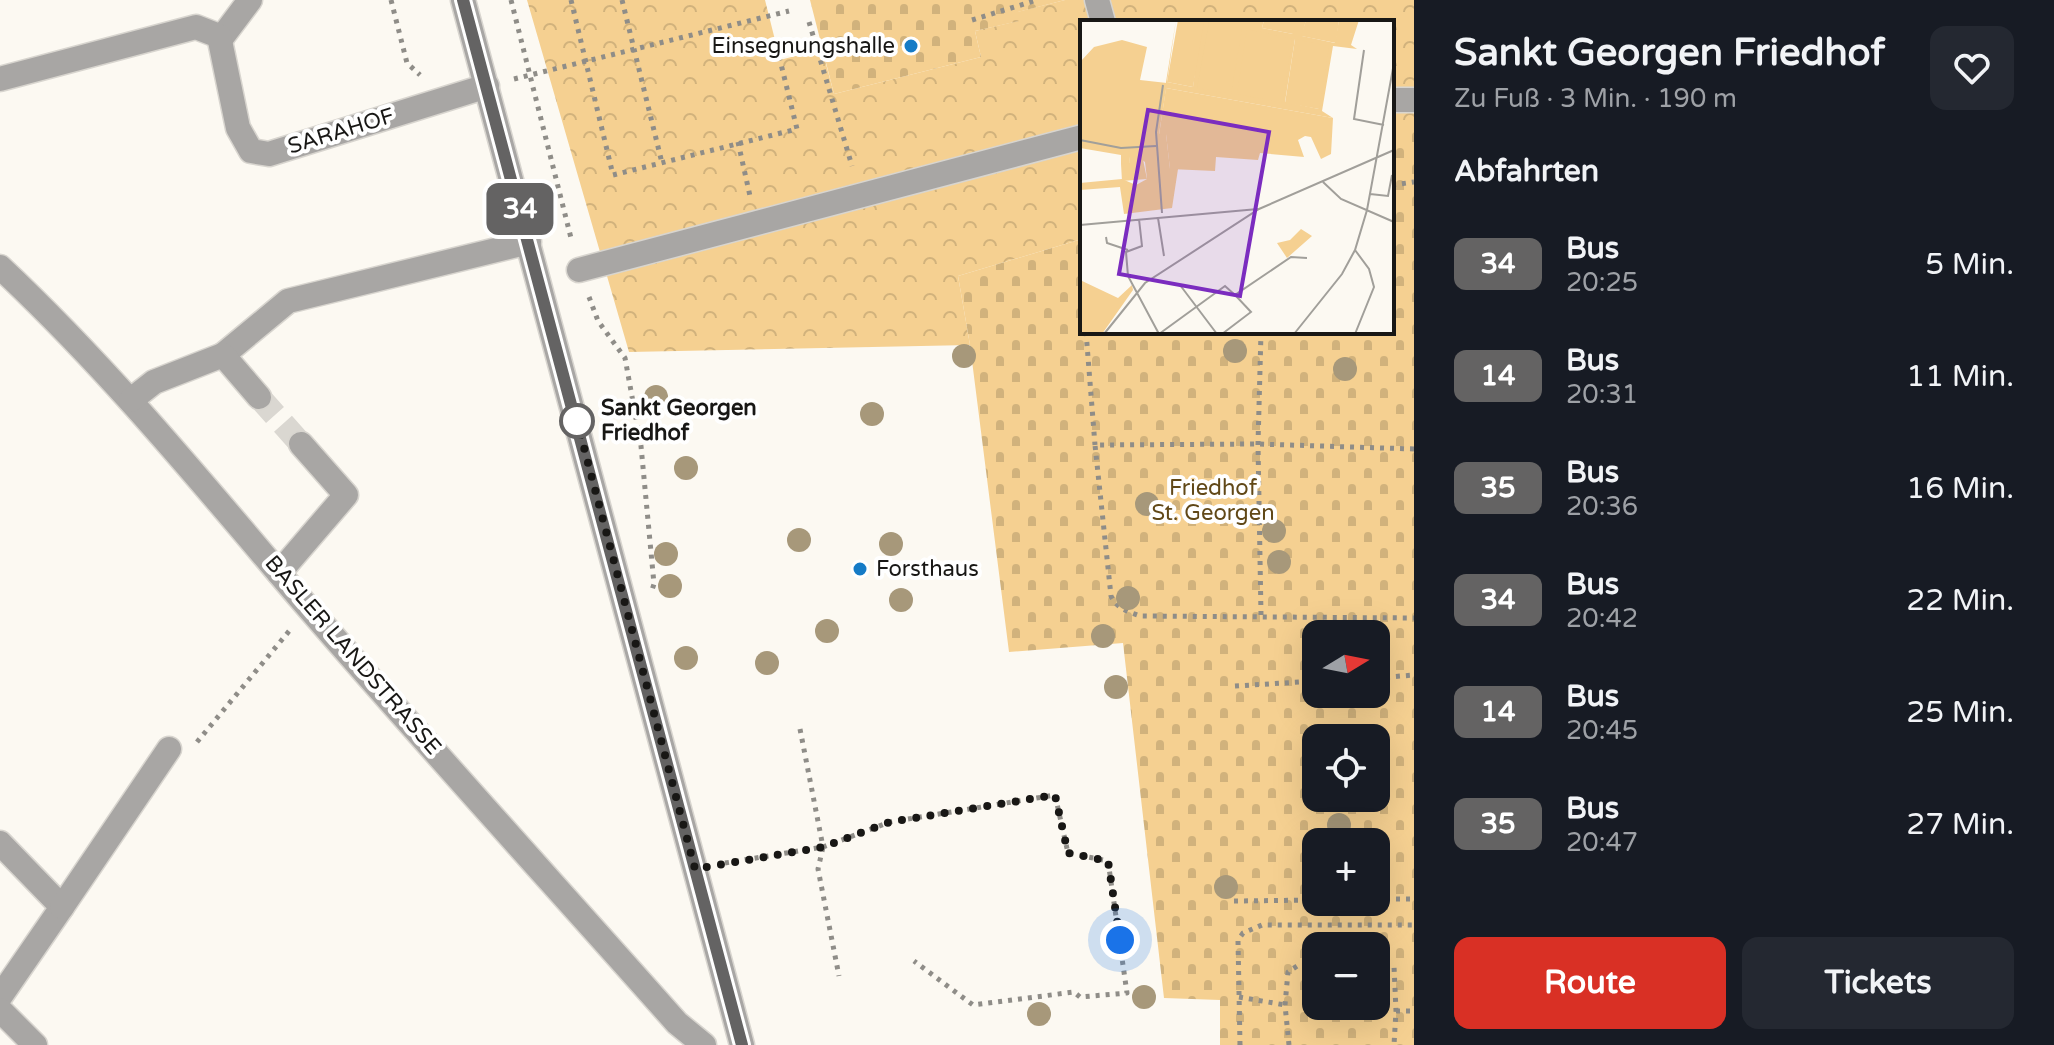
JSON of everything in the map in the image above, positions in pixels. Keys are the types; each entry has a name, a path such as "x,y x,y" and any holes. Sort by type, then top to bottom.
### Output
{"street":[{"path":"0,79 196,27 219,36 220,40 250,0"},
{"path":"463,0 742,1045"},
{"path":"1097,0 1102,20"},
{"name":"SARAHOF","path":"220,40 238,128 251,151 269,154 487,86"},
{"path":"579,270 1080,138"},
{"path":"131,400 154,382 223,355 288,301 529,242"},
{"name":"BASLER LANDSTRASSE","path":"0,267 47,311 131,400 309,608 677,1023 704,1045"},
{"path":"223,355 259,397"},
{"path":"279,573 346,495 301,444"},
{"path":"0,997 169,749"},
{"path":"0,843 62,907"},
{"path":"0,1010 35,1045"}],"path":[{"path":"391,0 407,63 447,99"},
{"path":"511,0 579,270 598,321 625,358 641,446 654,584 635,636"},
{"path":"571,0 613,175 797,129 780,60"},
{"path":"622,0 662,163"},
{"path":"972,20 1037,0"},
{"path":"487,86 789,11"},
{"path":"809,22 862,197"},
{"path":"738,142 755,223"},
{"path":"1394,185 1414,182"},
{"path":"1086,334 1108,576 1114,603 1140,616 1414,618"},
{"path":"1261,334 1258,444 1261,615"},
{"path":"1095,445 1258,444 1414,449"},
{"path":"169,749 196,743 309,608"},
{"path":"1390,677 1414,675"},
{"path":"1235,686 1302,682"},
{"path":"800,729 823,847 818,869 839,976"},
{"path":"695,869 823,847 890,822 1055,795 1068,853 1108,861 1127,993 1080,997 1074,992 973,1005 914,961"},
{"path":"1390,899 1414,899"},
{"path":"1234,901 1302,900"},
{"path":"1240,1045 1238,940 1243,933 1262,925 1414,925"},
{"path":"1289,1045 1285,1005 1288,972 1302,966"},
{"path":"1390,966 1394,966 1394,1045"},
{"path":"1238,997 1285,1005"},
{"path":"1396,1011 1414,1011"}],"green space":[{"path":"527,0 765,0 780,60 822,49 834,94 981,57 975,31 1018,21 1017,12 1065,0 1414,0 1414,131 1394,131 1394,20 1080,20 1080,240 958,276 970,345 629,352"},
{"name":"Einsegnungshalle","path":"810,0 1065,0 1018,12 1019,21 975,31 981,57 834,94"},
{"name":"Friedhof St. Georgen","path":"1394,131 1414,131 1414,1045 1220,1045 1220,1000 1164,998 1123,643 1009,652 970,345 958,276 1080,240 1080,334 1394,334"}],"tunnel":[{"path":"259,397 301,444"}],"bus line":[{"name":"34","path":"463,0 742,1045"}],"place":[{"name":"Einsegnungshalle","path":"911,46"},
{"name":"Sankt Georgen Friedhof","path":"577,421"},
{"name":"Forsthaus","path":"860,569"}],"route":[{"path":"577,421 695,869 823,847 890,822 1055,795 1068,853 1108,861 1120,940"}]}
